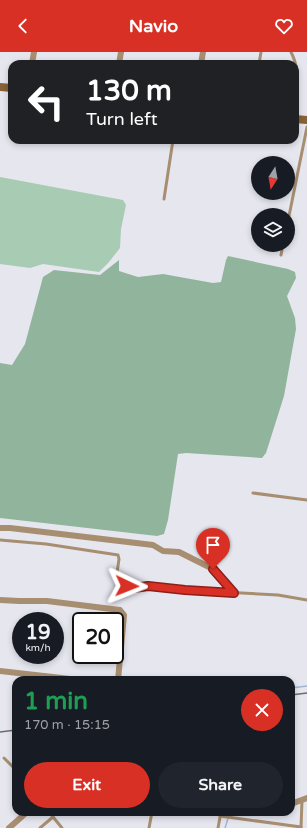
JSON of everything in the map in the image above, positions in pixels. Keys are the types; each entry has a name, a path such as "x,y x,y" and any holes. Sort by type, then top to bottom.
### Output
{"street":[{"path":"0,528 153,545 163,551 179,552 213,569 234,593"},
{"path":"0,600 19,602 47,601 120,610 124,614 118,676"},
{"path":"0,671 43,676"},
{"path":"9,828 22,816"}],"lane":[{"path":"291,208 307,127"},
{"path":"164,198 172,144"},
{"path":"253,493 307,500"},
{"path":"0,540 46,544 118,554 119,559 116,580 134,588 148,586 185,590 278,595 307,600"},
{"path":"4,758 12,766"},
{"path":"232,816 301,828 304,799"},
{"path":"149,828 151,816"},
{"path":"218,828 220,816"},
{"path":"40,828 53,817 62,828"}],"green space":[{"path":"0,177 123,200 126,205 121,229 120,248 99,272 43,264 30,268 0,264"},
{"path":"228,256 288,269 295,272 296,278 287,296 295,318 296,329 284,396 266,453 262,458 186,453 178,454 168,520 164,534 157,536 0,518 0,363 12,365 25,344 43,277 54,270 100,275 119,260 119,271 138,277 163,274 213,283 221,282"}],"waterway":[{"path":"295,688 307,686"},
{"path":"225,828 229,816"}],"railway":[{"path":"295,694 307,693"},
{"path":"0,732 12,730"}],"route":[{"path":"127,586 134,588 148,586 234,593 213,569"}]}
